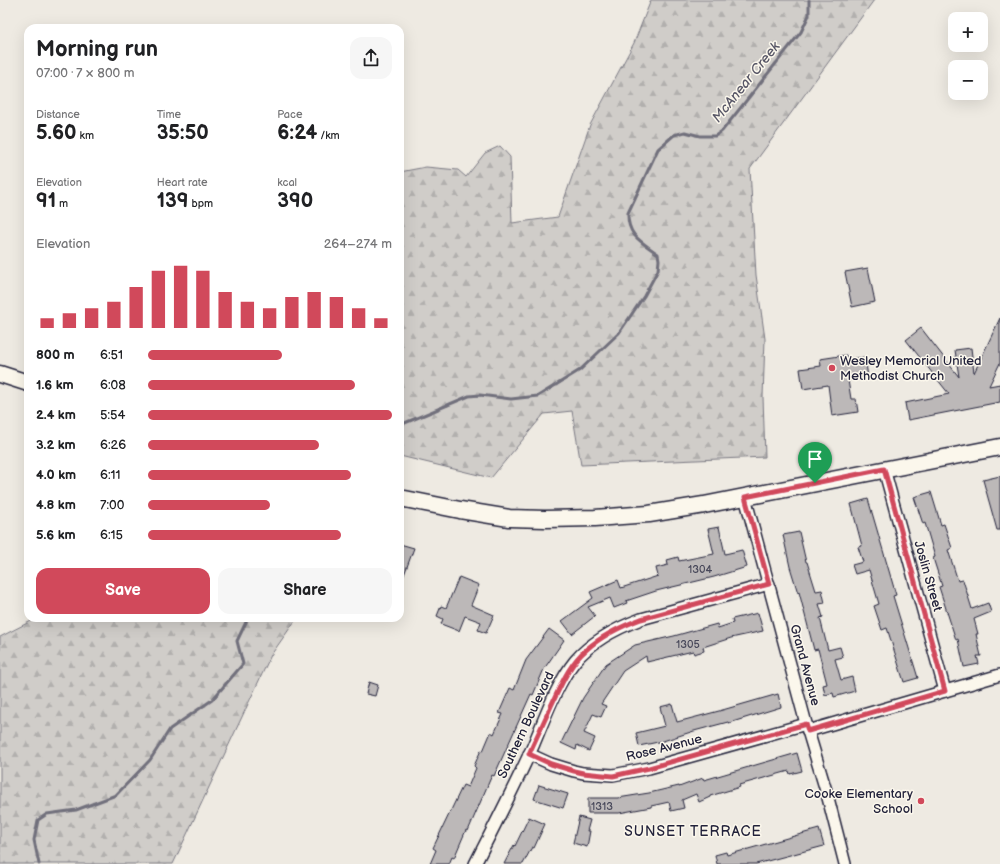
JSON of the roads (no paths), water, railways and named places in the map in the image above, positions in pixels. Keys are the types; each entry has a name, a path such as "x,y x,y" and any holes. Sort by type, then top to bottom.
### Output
{"main road":[{"path":"0,374 24,382"},
{"path":"404,499 509,518 595,518 649,514 745,497 1000,447"}],"street":[{"name":"Joslin Street","path":"884,469 945,691"},
{"name":"Grand Avenue","path":"745,497 845,864"},
{"name":"Southern Boulevard","path":"475,864 529,754 565,675 575,661 587,649 622,626 641,619 769,584"},
{"name":"Rose Avenue","path":"529,754 574,771 613,776 807,728 945,691 1000,674"}],"waterway":[{"name":"McAnear Creek","path":"404,423 469,396 480,395 511,399 538,396 580,370 619,333 644,296 658,270 658,254 637,238 628,221 628,213 658,149 674,135 685,132 700,136 715,136 722,131 801,32 809,15 809,0"},
{"name":"McAnear Creek","path":"39,864 34,840 38,820 47,814 76,810 116,795 150,760 170,729 212,700 243,664 237,641 246,622"}],"place":[{"name":"Wesley Memorial United Methodist Church","path":"832,368"},
{"name":"Cooke Elementary School","path":"921,801"}],"district":[{"name":"SUNSET TERRACE","path":"693,831"}]}
